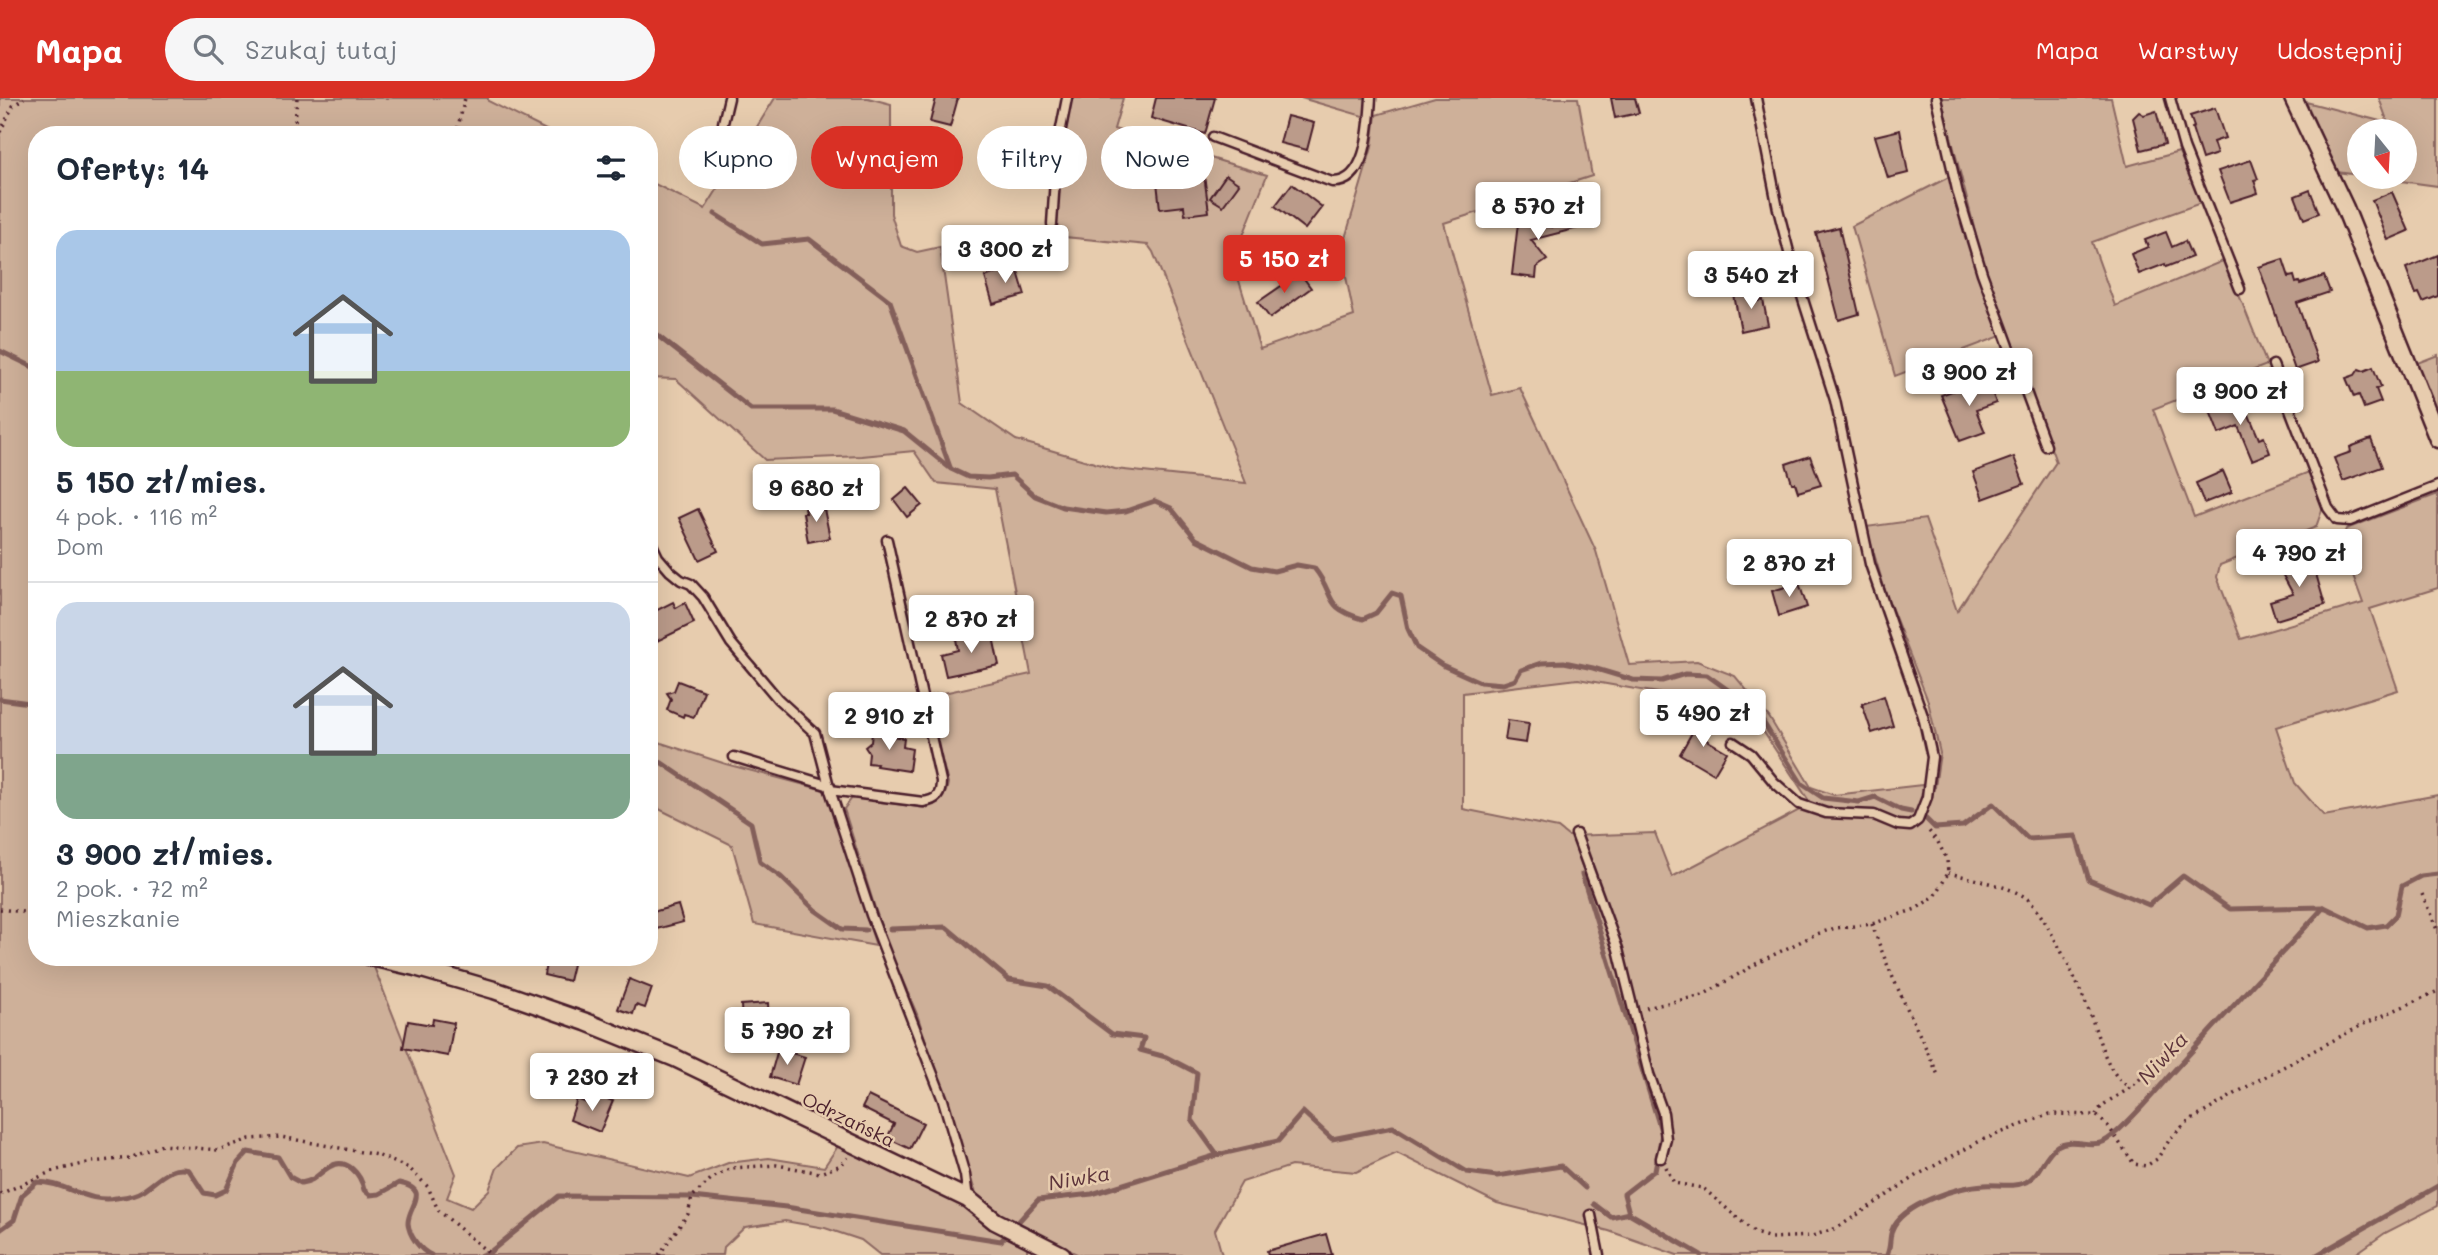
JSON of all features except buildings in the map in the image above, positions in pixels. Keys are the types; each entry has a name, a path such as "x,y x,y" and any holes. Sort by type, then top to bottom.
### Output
{"street":[{"path":"2293,98 2346,208 2438,439"},
{"name":"Odrzańska","path":"411,966 494,990 586,1022 675,1058 968,1199 995,1221 1052,1253"}],"lane":[{"path":"723,123 729,98"},
{"path":"1052,224 1057,149 1067,98"},
{"path":"1214,137 1332,182 1342,182 1353,176 1367,141 1371,98"},
{"path":"1732,742 1751,754 1774,782 1799,804 1826,813 1874,815 1898,825 1910,826 1918,820 1927,797 1932,757 1923,716 1870,564 1835,400 1793,268 1778,209 1756,98"},
{"path":"1936,98 1958,194 1982,274 2046,446"},
{"path":"2170,98 2184,148 2240,289"},
{"path":"2273,365 2328,508 2337,520 2350,521 2438,486"},
{"path":"734,757 830,788 923,802 934,800 941,793 941,781 887,540"},
{"path":"658,556 670,571 691,584 703,597 731,643 778,699 815,733 871,915 943,1100 965,1175 968,1199"},
{"path":"1576,835 1618,949 1649,1074 1663,1113 1666,1139 1661,1158"},
{"path":"1591,1215 1599,1255"}],"path":[{"path":"0,132 13,106 24,98"},
{"path":"295,126 297,98"},
{"path":"458,126 465,98"},
{"path":"1633,1011 1703,995 1761,961 1814,935 1835,928 1872,924 1916,909 1936,895 1948,873 1947,860 1938,842 1918,820"},
{"path":"1948,873 1982,881 2026,898 2045,922 2065,959 2090,1013 2101,1045 2118,1078 2130,1088"},
{"path":"2422,894 2438,932"},
{"path":"0,909 28,913"},
{"path":"1872,924 1883,957 1938,1075"},
{"path":"1661,1158 1674,1183 1703,1188 1755,1233 1788,1239 1812,1236 1837,1227 1921,1172 1982,1140 2050,1114 2096,1115 2108,1126 2134,1164 2146,1166 2157,1160 2170,1139 2185,1124 2364,1024 2438,991"},
{"path":"2096,1115 2098,1110 2130,1088 2170,1045"},
{"path":"0,1194 53,1171 92,1162 130,1158 162,1145 218,1150 250,1139 281,1137 377,1155 409,1168 428,1187 438,1210 491,1255"},
{"path":"659,1255 688,1214 692,1197 711,1179 731,1168 777,1165 820,1172 841,1165 860,1147"}],"shaded area":[{"path":"0,98 488,98 488,101 538,126 28,126 28,966 374,966 456,1174 447,1198 471,1208 489,1190 497,1168 517,1148 543,1144 689,1178 728,1163 769,1158 824,1167 838,1146 948,1197 1027,1246 1027,1255 880,1255 861,1240 825,1228 785,1221 745,1227 724,1247 723,1255 0,1255"},
{"path":"775,98 868,98 891,104 891,126 811,126 811,189 891,189 891,214 901,246 917,252 940,247 962,403 1016,440 1115,469 1246,483 1148,245 1054,236 1058,189 1087,189 1087,126 1067,126 1072,98 1123,98 1115,126 1101,126 1101,189 1214,189 1214,159 1267,175 1233,261 1260,349 1354,316 1341,252 1372,147 1376,115 1435,98 1578,98 1592,176 1444,223 1492,395 1520,388 1596,551 1629,665 1697,661 1735,676 1769,717 1811,787 1834,795 1922,785 1935,787 1940,753 1928,701 1886,594 1866,527 1925,519 1957,611 2056,462 1982,258 1941,98 2111,98 2127,166 2179,152 2201,203 2092,242 2115,306 2225,260 2267,365 2153,409 2194,517 2309,472 2323,507 2316,527 2220,565 2217,577 2241,639 2363,603 2341,542 2346,529 2438,494 2438,588 2370,609 2398,690 2276,727 2295,783 2324,816 2438,795 2438,1206 2385,1233 2354,1255 1677,1255 1609,1231 1497,1203 1397,1153 1356,1172 1291,1166 1242,1182 1215,1230 1222,1255 1079,1255 1011,1223 980,1202 917,1014 887,944 844,809 852,798 926,808 938,802 944,796 948,783 925,697 1031,674 995,489 936,483 914,451 765,460 676,379 658,378 658,186 705,209 718,189 797,189 797,126 757,126","holes":["1578,679 1658,693 1723,698 1759,725 1811,804 1672,877 1655,833 1568,836 1558,828 1463,809 1463,693"]},
{"path":"1301,98 1366,98 1366,117"},
{"path":"2379,98 2438,98 2438,186 2417,183 2417,119 2387,119"},
{"path":"2306,102 2372,119 2347,119 2347,173 2337,172"},
{"path":"1951,176 1977,271 2001,336 1895,376 1852,226"},
{"path":"2438,355 2438,425 2412,365"},
{"path":"658,742 726,764 824,790 876,946 754,924 732,845 659,809"}],"waterway":[{"path":"715,214 762,244 809,239 890,301 950,467"},
{"path":"658,336 751,409 832,409 904,431 951,469 968,477 1012,475 1035,496 1063,507 1106,513 1126,511 1155,501 1171,508 1196,539 1252,567 1274,571 1297,565 1314,568 1335,605 1350,615 1363,619 1376,613 1392,593 1401,596 1408,629 1417,648 1442,665 1480,682 1503,684 1515,680 1521,670 1542,663 1564,662 1633,680 1662,681 1685,674 1707,675 1742,700 1763,722 1802,784 1823,798 1859,802 1875,797 1911,812"},
{"path":"0,351 28,365"},
{"path":"0,699 28,703"},
{"path":"658,762 751,823 760,862 781,877 815,910 842,929 866,930"},
{"path":"1926,819 1935,828 1963,826 1993,804 2028,839 2076,836 2089,880 2149,905 2183,876 2230,909 2324,907 2368,928 2386,925 2396,915 2402,886 2421,876 2438,874"},
{"path":"1582,874 1662,1134 1655,1170 1624,1194 1629,1213"},
{"name":"Niwka","path":"1887,1255 1892,1230 1907,1212 1919,1205 1932,1198 1974,1186 2021,1184 2031,1179 2048,1154 2057,1146 2069,1142 2098,1144 2119,1130 2324,907"},
{"path":"890,929 946,927 1009,980 1048,986 1112,1034 1144,1038 1140,1050 1166,1057 1197,1073 1192,1120 1217,1155"},
{"name":"Niwka","path":"481,1255 490,1252 559,1196 692,1197 786,1207 1001,1241 1038,1200 1092,1194 1217,1155 1278,1141 1303,1112 1332,1139 1393,1127 1467,1172 1497,1176 1561,1166 1585,1188"},
{"name":"Niwka","path":"0,1230 14,1220 22,1195 37,1182 106,1199 136,1194 164,1175 182,1169 189,1170 204,1193 215,1195 226,1190 238,1163 248,1152 278,1157 290,1177 301,1183 313,1179 329,1167 342,1164 356,1173 364,1190 370,1195 379,1194 399,1183 409,1186 416,1194 408,1223 410,1233 423,1250 431,1255"},
{"name":"Niwka","path":"2317,1255 2438,1186"},
{"name":"Niwka","path":"1594,1204 1611,1217 1629,1213 1701,1255"}]}
